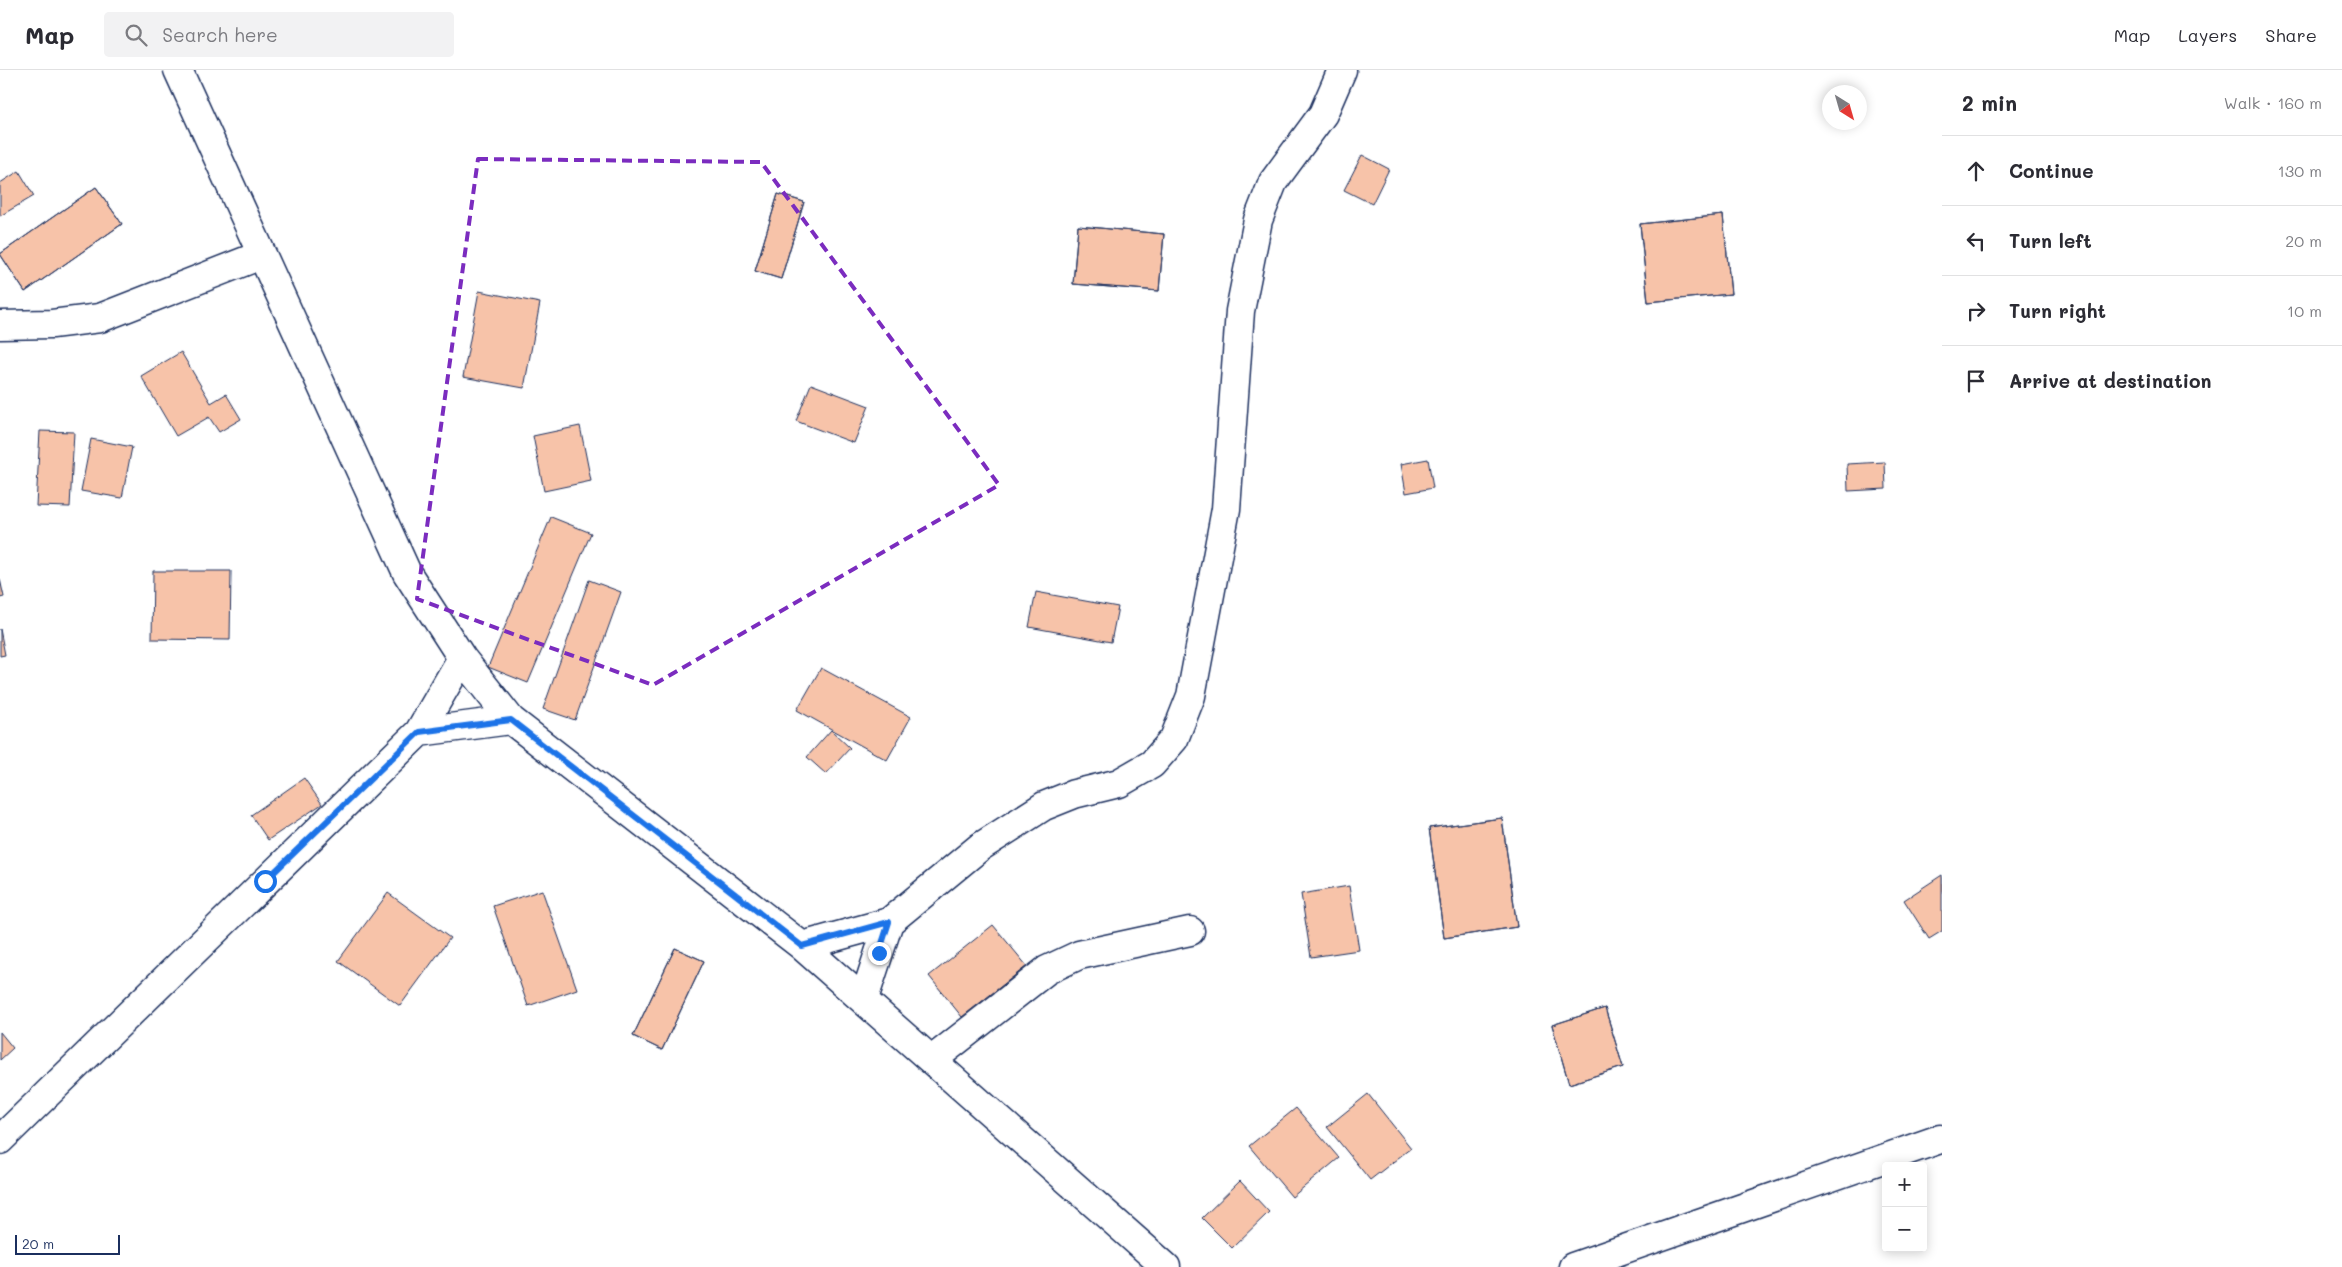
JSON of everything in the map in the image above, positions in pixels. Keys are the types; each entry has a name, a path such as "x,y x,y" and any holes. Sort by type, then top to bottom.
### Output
{"street":[{"path":"178,70 407,573 462,658 511,720 802,946 1166,1267"},
{"path":"802,946 889,922 988,842 1044,806 1074,794 1119,783 1152,764 1174,739 1191,696 1226,509 1240,311 1258,220 1273,182 1323,114 1342,70"},
{"path":"0,325 52,324 100,318 261,255"},
{"path":"0,1140 419,732 462,658"},
{"path":"419,732 511,720"},
{"path":"864,999 889,922"},
{"path":"932,1060 1047,970 1079,955 1190,931"},
{"path":"1573,1267 1940,1139"}],"highlighted area":[{"path":"478,159 761,162 999,485 653,685 417,599"}],"building":[{"path":"1362,155 1389,169 1372,204 1344,190"},
{"path":"19,171 34,196 0,216 0,183"},
{"path":"96,187 122,224 25,292 0,254"},
{"path":"96,187 122,224 25,292 0,254"},
{"path":"778,194 804,202 781,279 755,271"},
{"path":"778,194 804,202 781,279 755,271"},
{"path":"1723,215 1731,294 1648,302 1640,224"},
{"path":"1723,215 1731,294 1648,302 1640,224"},
{"path":"1078,226 1164,234 1159,291 1073,284"},
{"path":"1078,226 1164,234 1159,291 1073,284"},
{"path":"479,291 540,303 524,388 463,377"},
{"path":"181,352 211,403 226,394 241,419 219,432 209,417 176,436 141,376"},
{"path":"811,384 869,406 854,443 796,421"},
{"path":"580,426 591,481 544,491 533,436"},
{"path":"40,431 74,432 70,507 36,506"},
{"path":"91,439 132,447 122,498 81,491"},
{"path":"1428,459 1433,488 1406,493 1401,464"},
{"path":"1885,462 1886,489 1848,491 1847,464"},
{"path":"551,517 591,533 528,683 488,667"},
{"path":"153,571 231,571 230,640 152,639"},
{"path":"0,579 4,597 0,598"},
{"path":"589,580 621,592 575,720 543,709"},
{"path":"1036,592 1118,607 1111,642 1029,627"},
{"path":"0,629 5,655 0,656"},
{"path":"821,668 911,717 887,760 797,710"},
{"path":"831,730 850,748 826,774 807,757"},
{"path":"304,778 322,804 268,840 251,815"},
{"path":"1502,818 1517,927 1444,938 1429,828"},
{"path":"1502,818 1517,927 1444,938 1429,828"},
{"path":"1942,875 1942,931 1929,939 1904,900"},
{"path":"1349,886 1359,950 1311,957 1301,894"},
{"path":"542,890 577,989 528,1006 493,906"},
{"path":"388,893 450,938 400,1006 338,961"},
{"path":"993,925 1027,966 962,1017 929,976"},
{"path":"675,948 704,961 662,1050 633,1036"},
{"path":"675,948 704,961 662,1050 633,1036"},
{"path":"1605,1008 1623,1067 1569,1084 1552,1025"},
{"path":"1605,1008 1623,1067 1569,1084 1552,1025"},
{"path":"0,1032 13,1048 0,1060"},
{"path":"1368,1094 1411,1148 1370,1180 1327,1127"},
{"path":"1296,1108 1339,1158 1292,1197 1249,1146"},
{"path":"1240,1181 1269,1212 1232,1248 1202,1218"}],"route":[{"path":"265,881 419,732 511,720 802,946 889,922 879,953"}]}
